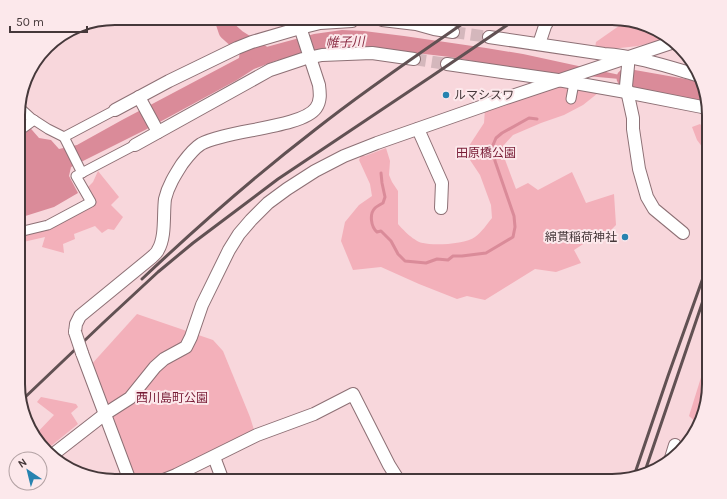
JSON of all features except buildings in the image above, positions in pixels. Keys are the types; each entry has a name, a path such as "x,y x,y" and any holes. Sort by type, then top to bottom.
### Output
{"street":[{"path":"64,138 115,110 140,99 169,81 237,48 252,42 310,25"},
{"path":"420,25 453,32"},
{"path":"539,44 546,25"},
{"path":"127,474 75,332 76,324 80,316 158,251 161,245 166,198 171,182 192,150 217,138 278,125 304,117 315,109 318,104 320,91 319,84 300,27"},
{"path":"489,37 539,44 693,75"},
{"path":"56,452 105,414 130,398 155,367 164,359 186,347 202,305 229,250 243,230 268,203 315,171 344,156 377,143 614,62 628,62 668,45"},
{"path":"25,231 48,225 91,202 76,176 81,171 270,70 310,57 322,55 372,53 414,59"},
{"path":"628,62 626,89 633,118 633,129 639,169 647,197 654,209 683,233"},
{"path":"447,64 626,89 702,107"},
{"path":"565,80 571,99"},
{"path":"140,99 156,130"},
{"path":"25,113 32,121 64,138 81,171"},
{"path":"25,126 32,121"},
{"path":"418,129 442,183 441,208"},
{"path":"180,474 256,435 314,414 353,394 395,474"},
{"path":"673,450 675,445"},
{"path":"214,457 220,474"}],"green space":[{"path":"620,25 641,30 652,34 662,40 638,46 611,49 595,48 596,42"},
{"name":"田原橋公園","path":"557,85 598,93 583,105 564,115 513,135 503,146 504,157 516,189 528,183 538,190 572,172 586,203 614,194 616,225 609,232 591,239 574,250 581,263 556,272 535,269 485,300 467,296 457,299 381,267 353,270 341,241 345,222 359,205 372,196 370,184 359,160 362,154 365,156 386,148 390,161 389,175 398,191 398,224 409,235 420,242 428,244 450,244 471,239 480,233 492,218 491,205 480,175 470,160 467,149 484,123 485,109"},
{"path":"700,124 702,126 702,147 697,140 692,127"},
{"path":"98,171 119,197 111,205 123,217 114,230 108,229 102,233 95,226 74,234 75,239 63,244 64,253 42,247 45,237 25,242 25,234 54,226 93,203 86,189 93,182"},
{"name":"西川島町公園","path":"137,314 213,340 223,351 255,433 172,474 131,474 90,366"},
{"path":"702,374 700,402 694,421 689,416"},
{"path":"41,397 76,404 78,407 71,413 78,424 50,447 38,431 54,415 37,402"}],"water":[{"path":"342,30 404,36 523,54 652,82 522,70 450,57 380,49 329,48 300,54 254,69 237,80 145,130 71,167 69,176 78,193 54,207 25,216 25,122 39,138 51,140 59,149 77,145 239,58 240,51 256,45 259,49 314,34"}],"waterway":[{"path":"226,25 228,31 237,39 261,54"},
{"name":"帷子川","path":"626,78 699,92"},
{"path":"381,173 385,197 383,203 376,207 373,211 371,217 372,224 377,232 381,231 391,241 398,254 405,261 426,263 437,259 448,260 453,256 486,253 513,237 515,227 514,216 495,161 493,145 496,138 502,133 529,118 537,119"}],"tunnel":[{"path":"453,32 489,37"},
{"path":"414,59 447,64"}],"railway":[{"path":"142,279 227,202 293,147 372,87 461,25"},
{"path":"26,396 158,272 193,243 278,179 507,25"},
{"path":"636,471 702,281"},
{"path":"646,467 702,304"}],"place":[{"name":"ルマシスワ","path":"446,95"},
{"name":"綿貫稲荷神社","path":"625,237"}]}
